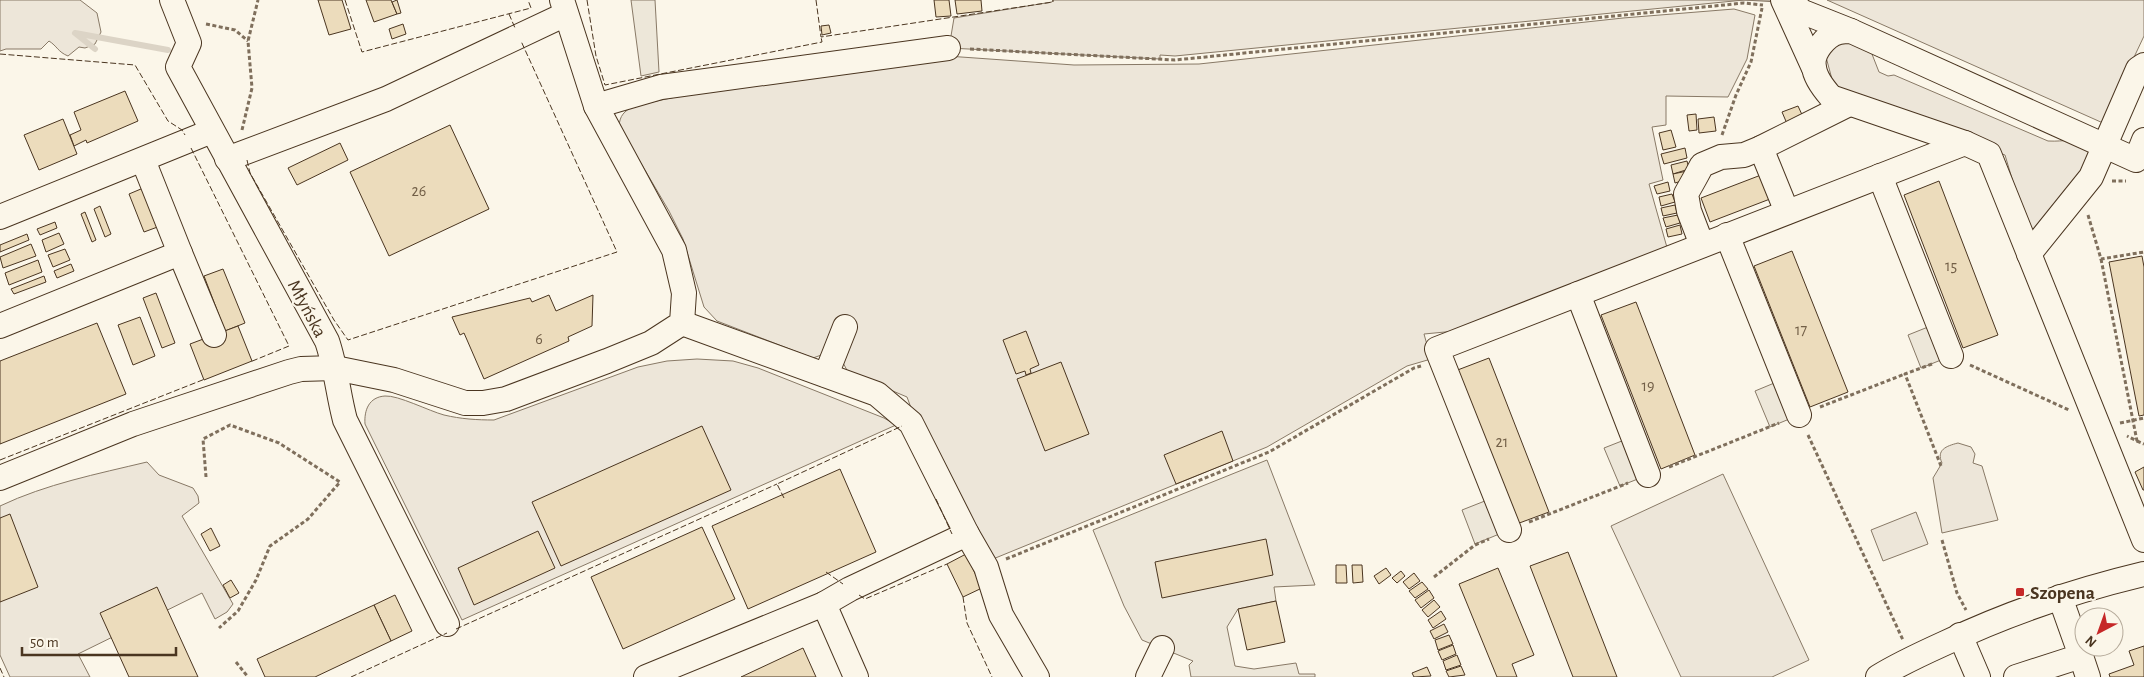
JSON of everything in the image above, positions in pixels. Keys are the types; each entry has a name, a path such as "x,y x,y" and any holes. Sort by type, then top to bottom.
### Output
{"street":[{"path":"1780,3 1851,31 2105,144 2136,160 2144,140"},
{"path":"1780,3 1826,91 1831,97 1989,154 2144,540"},
{"path":"231,157 386,99 564,7 596,106 674,250 684,293 682,323"},
{"name":"Młyńska","path":"176,10 189,43 178,67 212,132 231,157 326,341 335,368 336,384 345,420 447,624"},
{"path":"1813,66 1817,52 1824,40 1839,32 1851,31"},
{"path":"596,106 660,86 948,48"},
{"path":"2029,254 2088,181 2138,69 2144,65"},
{"path":"1702,245 1689,211 1686,194 1702,166 1722,157 1744,155 1761,148 1849,104"},
{"path":"0,217 212,132"},
{"path":"1509,530 1437,349 1965,144"},
{"path":"1761,148 1787,212"},
{"path":"143,160 214,335"},
{"path":"1880,176 1951,356"},
{"path":"1727,235 1799,415"},
{"path":"0,326 180,253"},
{"path":"1578,294 1648,475"},
{"path":"0,478 133,424 301,369 335,368 394,380 465,403 484,403 506,399 607,361 651,342 682,323"},
{"path":"682,323 878,394 911,423 967,534 986,567 1001,615 1037,677"},
{"path":"826,375 845,327"},
{"path":"646,677 824,604 850,589 967,534"},
{"path":"1878,677 1912,658 1969,631 2089,587 2144,574"},
{"path":"2016,677 2074,668 2060,597"},
{"path":"824,604 856,677"},
{"path":"1969,631 1978,677"},
{"path":"1148,677 1162,648"}],"path":[{"path":"231,157 252,88 248,41 258,0"},
{"path":"948,48 1175,60 1744,3 1780,3 1736,95 1721,139 1722,157"},
{"path":"176,10 235,30 248,41"},
{"path":"2128,181 2112,182 2103,178 2088,181 2101,259 2144,252"},
{"path":"1941,466 1905,374 1951,356"},
{"path":"986,567 1269,452 1414,368 1441,360"},
{"path":"1799,415 1912,658"},
{"path":"2114,424 2144,418"},
{"path":"206,477 203,438 230,425 279,443 340,482 308,519 270,546 256,580 238,611 219,628"},
{"path":"2137,441 2144,444"},
{"path":"1942,540 1969,631"},
{"path":"236,662 248,677"}],"shaded area":[{"path":"0,0 80,0 97,13 101,32 95,44 85,48 79,47 68,56 49,41 41,49 6,49 0,51"},
{"path":"631,0 655,0 659,72 641,76"},
{"path":"1053,0 1744,0 1175,56 1160,55 1160,59 949,48 954,18 1052,2"},
{"path":"1744,0 1777,0 1778,2"},
{"path":"1827,0 2144,0 2144,36 2103,123"},
{"path":"1734,9 1755,15 1747,59 1728,97 1666,96 1666,125 1652,127 1663,180 1649,184 1668,251 1466,330 1424,334 1431,359 1407,366 1267,447 993,559 920,432 907,397 848,372 842,361 824,354 813,358 717,321 704,307 683,239 669,211 619,126 623,114 633,106 723,87 947,56 1074,65 1199,64 1623,18"},
{"path":"1839,38 1870,49 1879,72 1888,76 1894,75 2048,141 2073,140 2089,145 2092,157 2029,236 2005,155 1836,94 1826,57"},
{"path":"1938,323 1951,356 1921,368 1908,335"},
{"path":"697,359 733,361 758,368 884,418 896,425 462,620 365,424 365,414 371,402 380,397 391,396 444,415 494,420 638,367 667,361"},
{"path":"1784,379 1799,415 1770,427 1755,391"},
{"path":"1632,437 1648,475 1620,486 1604,448"},
{"path":"1958,443 1971,447 1975,454 1973,463 1982,466 1998,520 1942,533 1933,478 1942,463 1940,455 1943,449"},
{"path":"1267,460 1315,585 1274,587 1276,601 1238,609 1227,627 1235,666 1254,669 1296,663 1299,674 1315,674 1315,677 1191,677 1189,665 1193,661 1142,640 1124,606 1093,530"},
{"path":"147,462 159,475 193,488 198,496 199,503 182,516 233,604 227,612 215,619 202,593 78,654 90,677 10,677 0,655 0,506 17,498 54,486"},
{"path":"1723,474 1809,660 1772,677 1681,677 1611,526"},
{"path":"1495,497 1509,530 1475,544 1462,510"},
{"path":"1916,512 1928,544 1883,561 1871,530"}],"building":[{"path":"318,0 342,0 351,29 329,35"},
{"path":"366,0 391,0 397,14 374,22"},
{"path":"397,0 401,13 397,14 392,2"},
{"path":"934,0 949,0 951,16 936,17"},
{"path":"955,0 981,0 982,11 957,14"},
{"path":"403,24 406,34 392,39 389,29"},
{"path":"829,25 831,33 822,35 821,26"},
{"path":"125,91 138,121 87,143 86,140 74,146 70,135 81,130 74,112"},
{"path":"1798,106 1804,119 1788,126 1782,112"},
{"path":"1696,114 1697,130 1689,131 1687,115"},
{"path":"1714,117 1716,131 1699,133 1698,119"},
{"path":"63,119 77,154 39,170 24,135"},
{"path":"450,125 489,209 389,256 350,172"},
{"path":"1671,130 1676,147 1663,150 1659,133"},
{"path":"340,143 348,160 297,185 288,168"},
{"path":"1685,148 1687,158 1664,164 1661,154"},
{"path":"1687,161 1689,169 1673,174 1671,165"},
{"path":"1687,171 1689,179 1675,183 1673,174"},
{"path":"1761,175 1770,199 1710,222 1701,198"},
{"path":"1939,181 1998,335 1963,348 1904,195"},
{"path":"1668,182 1670,191 1657,194 1654,186"},
{"path":"148,186 163,225 144,232 129,194"},
{"path":"1672,194 1675,202 1661,206 1659,197"},
{"path":"1675,205 1677,213 1663,216 1661,208"},
{"path":"100,206 111,234 105,237 94,209"},
{"path":"85,212 96,240 92,242 81,214"},
{"path":"1678,215 1680,223 1666,227 1663,218"},
{"path":"55,222 57,228 40,235 37,229"},
{"path":"1680,225 1682,234 1668,237 1666,229"},
{"path":"59,233 64,244 46,252 42,240"},
{"path":"27,234 29,240 0,252 0,245"},
{"path":"31,244 36,256 3,268 0,257"},
{"path":"65,249 70,260 53,267 48,255"},
{"path":"1792,251 1848,392 1810,407 1754,266"},
{"path":"2142,256 2144,267 2144,415 2139,416 2109,262"},
{"path":"38,260 42,272 9,285 5,273"},
{"path":"71,264 74,271 57,278 54,271"},
{"path":"223,269 245,323 225,331 204,276"},
{"path":"44,276 46,282 14,294 11,289"},
{"path":"156,293 175,343 162,348 143,298"},
{"path":"549,295 556,311 593,295 592,326 568,337 569,341 484,379 464,333 460,335 452,317 530,298 532,302"},
{"path":"1636,302 1695,455 1661,469 1601,315"},
{"path":"140,317 155,356 133,365 118,325"},
{"path":"97,323 126,394 0,444 0,361"},
{"path":"238,326 252,361 204,380 190,344"},
{"path":"1026,331 1039,365 1030,369 1031,373 1026,375 1025,371 1016,374 1003,340"},
{"path":"1489,358 1549,512 1514,525 1455,371"},
{"path":"1061,362 1089,434 1045,451 1017,379"},
{"path":"702,426 731,490 561,566 532,502"},
{"path":"1222,431 1233,461 1176,484 1164,455"},
{"path":"2144,467 2144,490 2143,490 2135,472"},
{"path":"840,469 876,552 748,609 712,526"},
{"path":"10,514 38,587 0,602 0,518"},
{"path":"702,527 735,599 623,649 591,577"},
{"path":"211,528 220,546 210,551 201,534"},
{"path":"538,531 555,568 474,605 458,568"},
{"path":"1266,539 1273,575 1162,598 1155,562"},
{"path":"1568,552 1617,677 1573,677 1530,566"},
{"path":"966,554 982,588 963,597 947,564"},
{"path":"1336,565 1346,565 1347,583 1336,583"},
{"path":"1352,565 1362,565 1363,582 1353,583"},
{"path":"1386,568 1391,575 1379,584 1374,576"},
{"path":"1498,568 1534,655 1512,664 1517,677 1497,677 1459,584"},
{"path":"1401,571 1405,576 1397,583 1392,578"},
{"path":"1414,573 1420,581 1409,589 1403,582"},
{"path":"231,580 239,593 230,598 223,585"},
{"path":"1422,582 1428,589 1415,598 1409,591"},
{"path":"157,587 198,677 129,677 100,613"},
{"path":"1429,590 1434,598 1421,608 1415,600"},
{"path":"395,595 412,631 391,641 374,605"},
{"path":"1434,600 1440,607 1428,617 1422,610"},
{"path":"1276,601 1285,642 1247,650 1238,609"},
{"path":"374,605 391,641 315,677 265,677 257,659"},
{"path":"1441,611 1446,619 1433,628 1428,620"},
{"path":"1444,624 1448,632 1434,639 1430,631"},
{"path":"1449,635 1453,644 1438,650 1435,640"},
{"path":"1453,645 1456,654 1442,660 1438,651"},
{"path":"2144,646 2144,677 2110,677 2109,674 2134,665 2129,651"},
{"path":"803,648 816,677 741,677"},
{"path":"1457,655 1461,665 1446,670 1443,661"},
{"path":"1461,666 1465,675 1449,677 1446,671"},
{"path":"1427,667 1431,676 1414,677 1412,673"}],"waterway":[{"path":"95,49 75,33 168,50"}],"fence":[{"path":"345,0 362,52 531,8 528,0"},
{"path":"587,0 596,56 605,85 822,42 821,37"},
{"path":"816,0 821,37 1053,2 1053,0"},
{"path":"509,14 515,28"},
{"path":"247,160 250,173 334,320 348,340 617,252 521,41"},
{"path":"0,54 135,65 168,121 182,130 185,135"},
{"path":"191,148 289,346 250,362"},
{"path":"0,460 205,379"},
{"path":"784,498 777,484 902,426"},
{"path":"456,629 777,484"},
{"path":"936,499 952,534"},
{"path":"859,595 865,599 947,564"},
{"path":"826,572 843,584"},
{"path":"963,597 967,623 992,677"},
{"path":"351,677 447,633"},
{"path":"0,668 4,677"}],"place":[{"name":"Szopena","path":"2020,592"}]}
